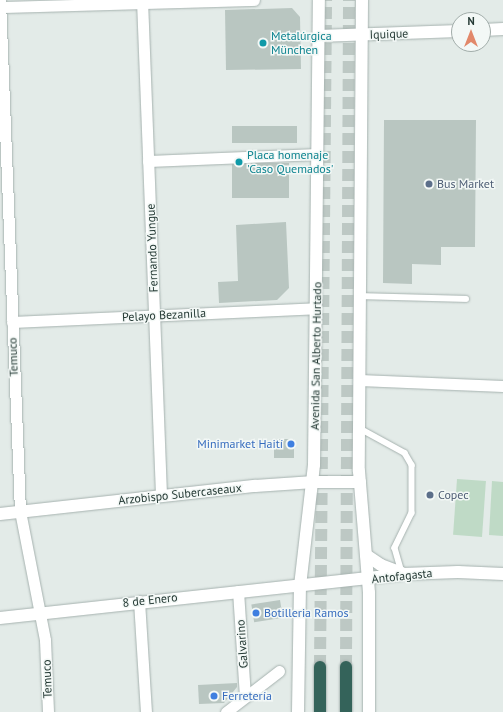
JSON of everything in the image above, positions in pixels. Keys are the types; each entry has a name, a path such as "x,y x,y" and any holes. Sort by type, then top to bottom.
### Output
{"highway":[{"path":"320,667 320,712"},
{"path":"346,668 346,712"}],"main road":[{"name":"Avenida San Alberto Hurtado","path":"298,712 300,586 314,482 319,0"},
{"path":"362,0 363,34 359,428 360,482 369,579 369,712"},
{"path":"491,30 503,29"},
{"name":"Iquique","path":"318,36 451,31"},
{"name":"Arzobispo Subercaseaux","path":"0,514 161,495 314,482 360,482"},
{"path":"366,555 381,565 403,574"},
{"name":"Antofagasta","path":"300,586 403,574 458,572 503,574"},
{"name":"8 de Enero","path":"0,618 139,601 300,586"}],"street":[{"name":"Temuco","path":"0,0 20,511 45,640 48,712"},
{"path":"0,7 254,0"},
{"name":"Fernando Yungue","path":"142,2 161,495"},
{"path":"148,161 318,154"},
{"name":"Pelayo Bezanilla","path":"12,322 316,308"},
{"path":"360,380 503,386"},
{"name":"Galvarino","path":"238,591 246,697"},
{"path":"139,601 146,712"},
{"path":"227,712 279,671"}],"lane":[{"path":"360,296 466,299"},
{"path":"359,428 405,453 412,465 412,513 396,548 403,574"}],"green space":[{"path":"457,479 486,481 482,537 453,535"},
{"path":"492,481 503,482 503,536 489,535"}],"building":[{"name":"Metalúrgica München","path":"292,8 300,17 301,69 226,70 225,10"},
{"name":"Bus Market","path":"384,120 476,120 475,247 441,247 441,265 412,264 412,284 383,283"},
{"path":"232,126 297,126 297,143 232,143"},
{"path":"232,163 289,163 289,198 232,198"},
{"path":"286,222 289,288 277,300 219,303 218,282 238,281 236,225"},
{"path":"274,439 294,439 294,458 274,458"},
{"path":"280,600 283,618 254,622 251,605"},
{"name":"Ferretería","path":"237,683 237,687 224,703 199,704 198,685"}],"tunnel":[{"path":"320,667 326,0"},
{"path":"346,667 349,0"}],"place":[{"name":"Metalúrgica München","path":"263,43"},
{"name":"Placa homenaje 'Caso Quemados'","path":"239,162"},
{"name":"Bus Market","path":"429,184"},
{"name":"Minimarket Haití","path":"291,444"},
{"name":"Copec","path":"430,495"},
{"name":"Botilleria Ramos","path":"256,613"},
{"name":"Ferretería","path":"214,696"}]}
